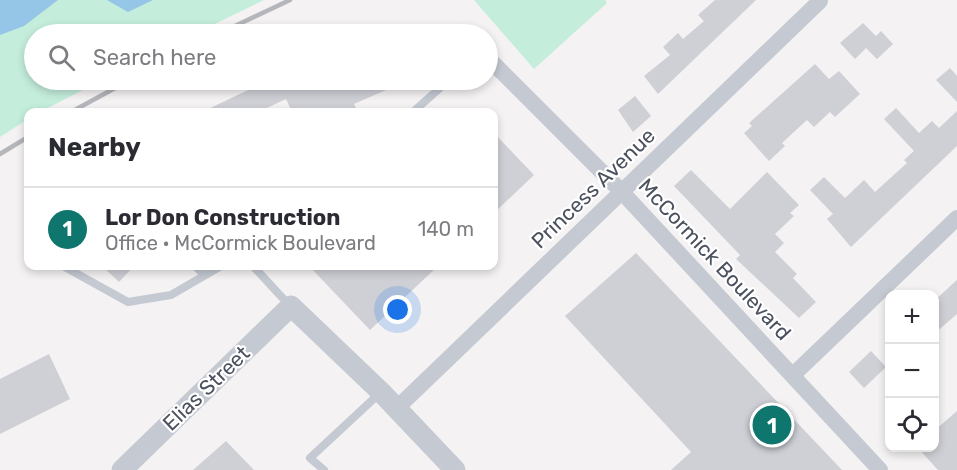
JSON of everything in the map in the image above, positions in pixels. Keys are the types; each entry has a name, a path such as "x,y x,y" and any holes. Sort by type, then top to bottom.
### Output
{"street":[{"name":"Princess Avenue","path":"397,408 820,1"},
{"name":"McCormick Boulevard","path":"498,68 621,191 880,470"},
{"path":"793,375 957,218"},
{"path":"291,306 397,408 455,470"},
{"name":"Elias Street","path":"122,470 291,306"}],"lane":[{"path":"418,108 438,90"},
{"path":"70,270 128,303 171,295 213,270"},
{"path":"199,270 204,275"},
{"path":"257,270 291,306"},
{"path":"324,470 310,458 381,392"}],"green space":[{"path":"0,0 264,0 215,24 24,24 24,90 83,90 48,108 24,108 24,122 0,137"},
{"path":"474,0 605,0 607,3 534,69 498,28 498,24 495,24"}],"water":[{"path":"0,0 58,0 24,26 0,35"},
{"path":"107,0 153,0 128,12"}],"building":[{"path":"715,0 756,0 658,94 644,76 670,55 663,47 678,33 683,39 704,21 698,15"},
{"path":"863,23 876,36 881,31 893,44 877,59 866,48 855,59 840,43"},
{"path":"815,64 829,79 839,71 860,94 835,117 830,112 814,127 807,120 782,143 785,146 769,161 744,133 752,126 749,123"},
{"path":"950,68 957,76 957,102 936,80"},
{"path":"248,90 386,90 354,104 356,108 290,108 286,99 267,108 210,108"},
{"path":"635,96 651,116 633,132 618,110"},
{"path":"896,108 919,133 932,121 939,128 957,111 957,146 851,247 827,219 833,214 810,190 824,177 845,198 864,180 875,192 907,163 904,160 914,151 884,119"},
{"path":"498,137 534,175 498,209"},
{"path":"691,170 730,209 767,172 799,205 790,213 794,216 775,234 784,243 775,252 797,274 793,278 816,302 799,318 736,259 740,255 674,186"},
{"path":"636,253 842,470 671,470 691,452 565,316"},
{"path":"106,270 130,270 119,282"},
{"path":"313,270 434,270 370,330"},
{"path":"957,280 957,314 939,330 939,296"},
{"path":"871,351 885,366 864,388 849,372"},
{"path":"49,354 70,399 0,434 0,379"},
{"path":"957,411 957,470 938,470 922,452 939,452 939,427"},
{"path":"226,441 254,470 193,470"}],"railway":[{"path":"239,24 290,0"},
{"path":"78,108 112,90"},
{"path":"0,154 24,139"}],"place":[{"name":"Lor Don Construction","path":"772,425"}]}
